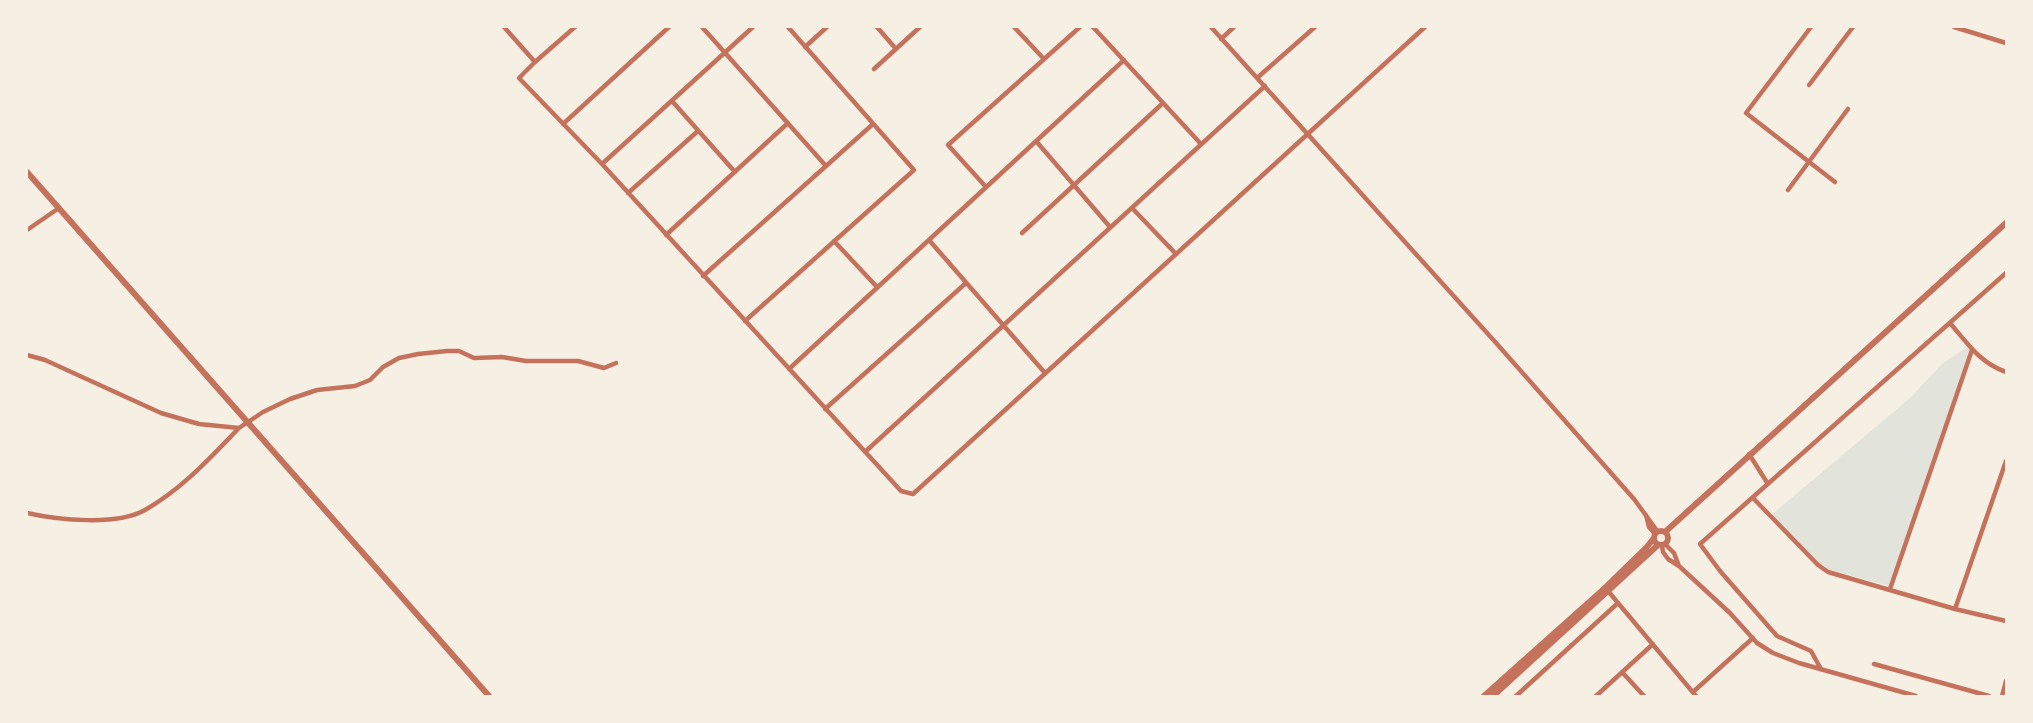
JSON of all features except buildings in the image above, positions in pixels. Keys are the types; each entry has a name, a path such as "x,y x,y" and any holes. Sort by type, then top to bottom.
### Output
{"street":[{"path":"504,27 535,62"},
{"path":"575,27 519,78 602,164 901,491 913,494 1307,132 1425,27"},
{"path":"563,124 669,27"},
{"path":"702,27 826,166"},
{"path":"602,164 753,27"},
{"path":"745,321 914,170 788,27"},
{"path":"806,47 827,27"},
{"path":"877,27 896,49"},
{"path":"874,69 920,27"},
{"path":"1014,27 1044,59"},
{"path":"986,187 948,146 1080,27"},
{"path":"1093,27 1201,144"},
{"path":"1211,27 1497,344 1646,515 1649,527 1660,535 1662,545 1674,554 1679,566 1730,613 1753,638 1773,653 1916,696"},
{"path":"1221,39 1234,27"},
{"path":"1257,78 1315,27"},
{"path":"1810,27 1746,113 1836,182"},
{"path":"1809,85 1853,27"},
{"path":"1954,27 2006,42"},
{"path":"789,369 1124,60"},
{"path":"865,452 1265,86"},
{"path":"672,101 735,172"},
{"path":"1022,233 1163,103"},
{"path":"1788,190 1848,109"},
{"path":"666,235 788,123"},
{"path":"703,276 873,124"},
{"path":"628,193 698,131"},
{"path":"1036,141 1110,227"},
{"path":"27,172 489,696"},
{"path":"27,231 60,208"},
{"path":"1132,208 1176,254"},
{"path":"1484,696 2006,223"},
{"path":"928,240 1045,374"},
{"path":"834,241 877,287"},
{"path":"1821,669 1811,651 1777,636 1720,571 1700,544 2006,273"},
{"path":"825,409 966,283"},
{"path":"1950,323 1972,350 1991,366 2006,372"},
{"path":"1890,589 1972,350"},
{"path":"27,513 107,521 143,511 187,481 239,428 263,412 296,396 317,390 355,386 370,380 383,367 399,358 459,351 474,358 502,357 526,361 578,361 604,368 616,363"},
{"path":"27,355 45,360 161,413 199,424 239,428"},
{"path":"1749,454 1768,484"},
{"path":"1955,609 2006,461"},
{"path":"1753,498 1818,565 1828,572 1955,609 2006,621"},
{"path":"1660,535 1662,545"},
{"path":"1493,696 1662,545"},
{"path":"1608,591 1694,694 1753,638"},
{"path":"1516,696 1618,603"},
{"path":"1596,696 1653,644"},
{"path":"1874,664 1989,696"},
{"path":"1622,672 1644,696"},
{"path":"2002,696 2006,681"},
{"path":"1886,696 1889,688"}],"shaded area":[{"path":"1969,346 1970,350 1889,586 1820,567 1770,516 1910,398 1943,363"}]}
